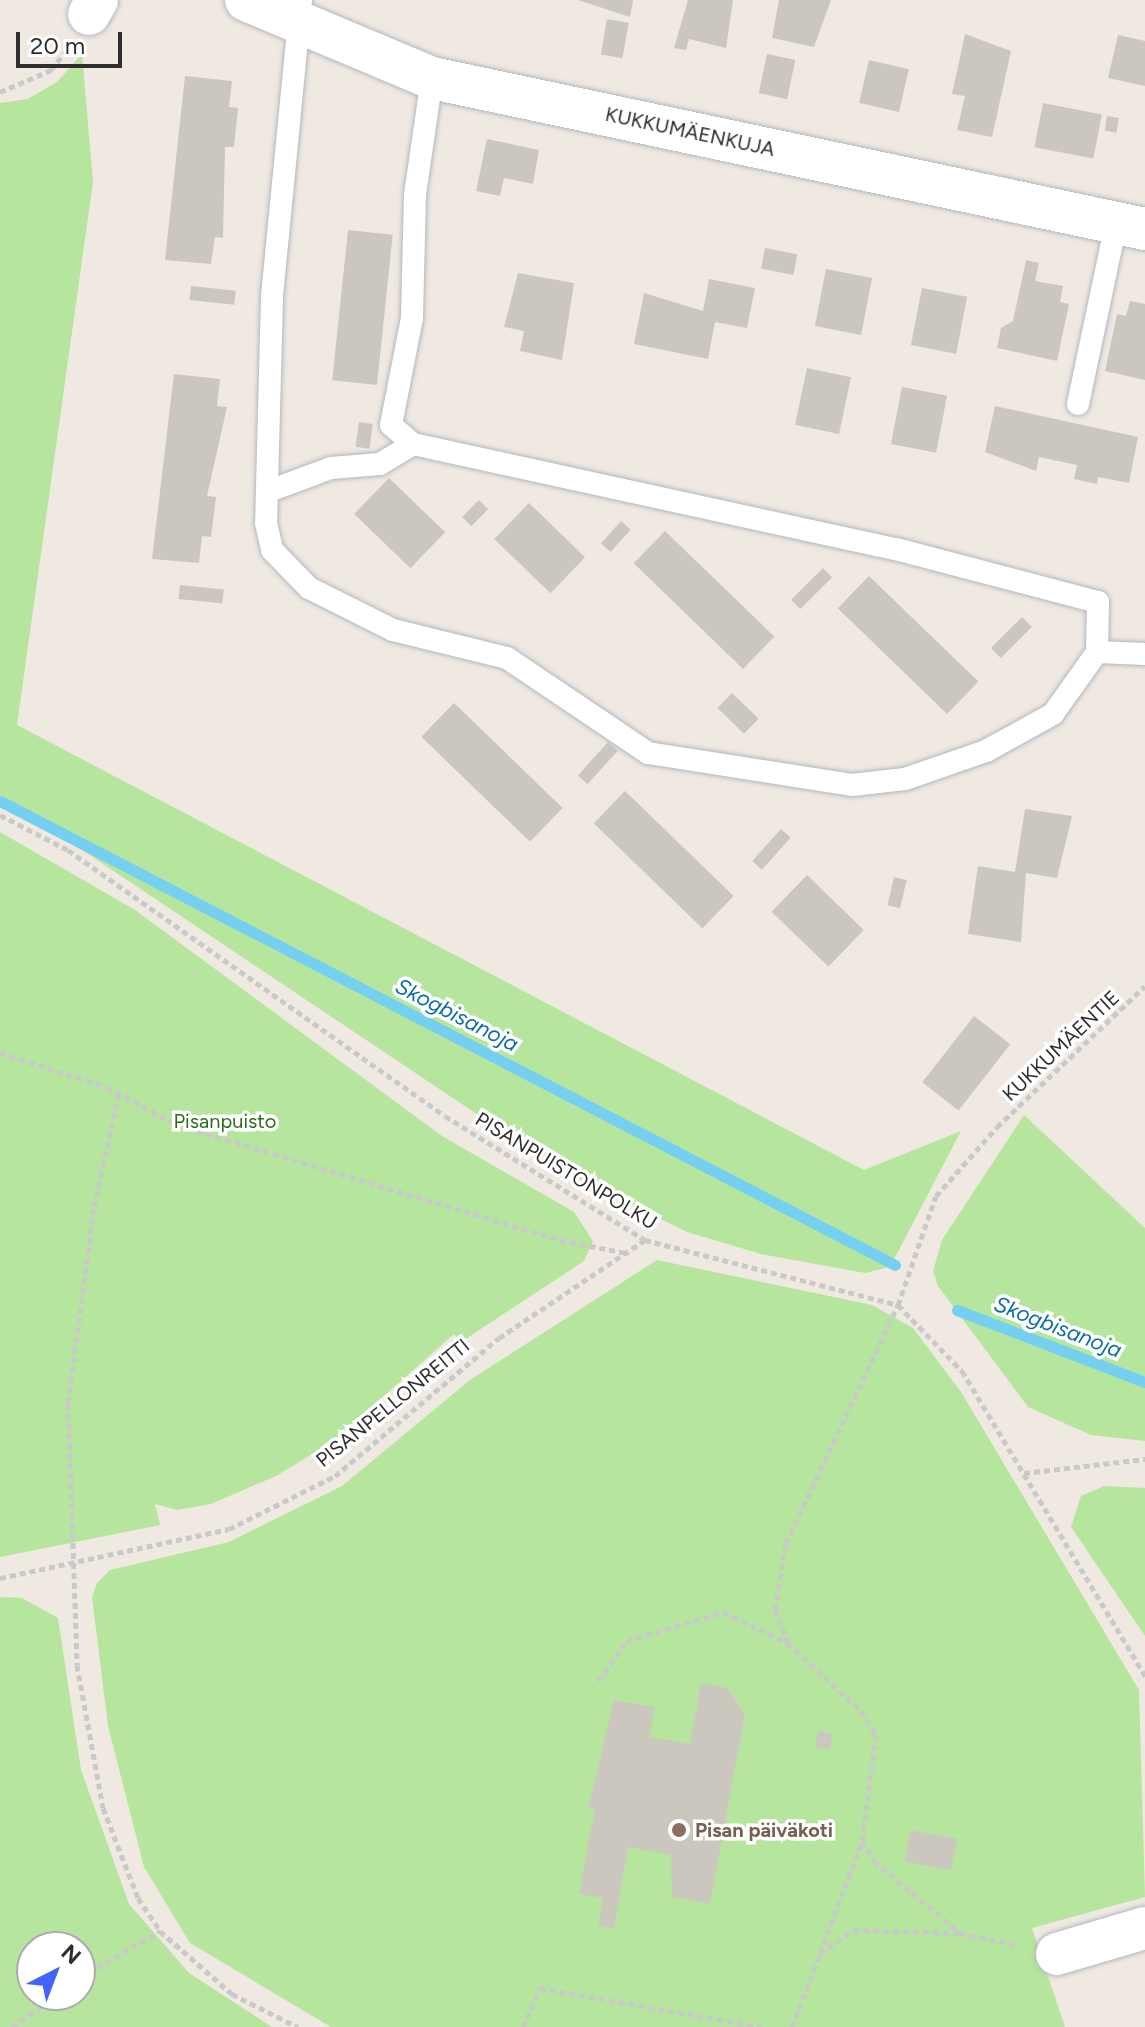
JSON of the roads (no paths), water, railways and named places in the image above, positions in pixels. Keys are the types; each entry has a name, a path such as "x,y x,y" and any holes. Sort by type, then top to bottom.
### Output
{"street":[{"name":"KUKKUMÄENKUJA","path":"246,0 300,12 432,78 1131,226"},
{"path":"1057,1954 1145,1928"}],"lane":[{"path":"300,12 272,297 269,491 272,550 338,608 393,630 507,658 622,741 704,765 852,785 905,779 986,751 1053,714 1097,652 1098,602 896,549 413,444 391,425 412,318 415,194 432,78"},
{"path":"1078,404 1131,226"},
{"path":"269,491 331,468 380,464 413,444"},
{"path":"1097,652 1145,654"}],"waterway":[{"name":"Skogbisanoja","path":"0,801 895,1265"},
{"name":"Skogbisanoja","path":"957,1310 1145,1382"}],"place":[{"name":"Pisan päiväkoti","path":"679,1830"}],"park label":[{"name":"Pisanpuisto","path":"225,1121"}]}
